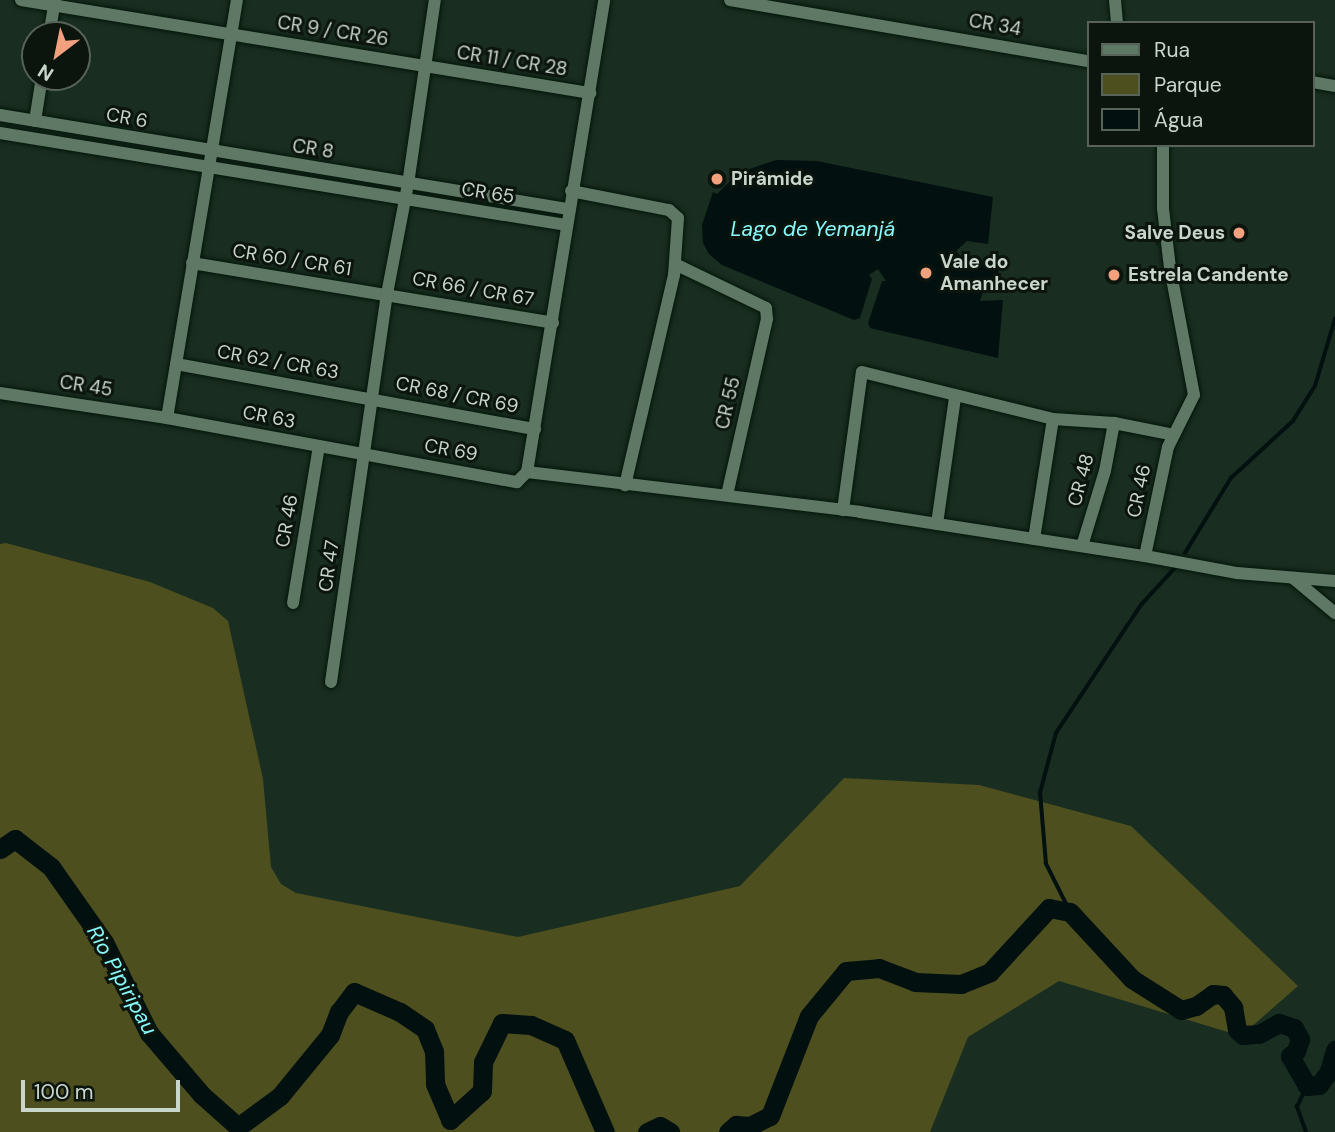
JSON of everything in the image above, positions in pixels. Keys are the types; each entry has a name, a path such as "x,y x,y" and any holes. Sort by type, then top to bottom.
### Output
{"street":[{"name":"CR 9 / CR 26","path":"21,0 55,3 427,66"},
{"path":"167,418 237,0"},
{"name":"CR 47","path":"331,682 387,294 408,184 435,0"},
{"path":"604,0 527,472 844,510 1082,546 1237,573 1335,581"},
{"name":"CR 34","path":"730,0 1086,61"},
{"path":"1115,0 1117,21"},
{"path":"52,21 55,3"},
{"name":"CR 11 / CR 28","path":"427,66 590,93"},
{"path":"1314,82 1335,86"},
{"path":"35,121 40,91"},
{"name":"CR 6","path":"0,116 212,152"},
{"name":"CR 65","path":"0,133 566,225"},
{"name":"CR 46","path":"1144,556 1168,447 1184,420 1194,395 1170,268 1163,208 1163,147"},
{"name":"CR 8","path":"212,152 568,209"},
{"path":"571,191 675,214 678,218 675,264 625,485"},
{"name":"CR 60 / CR 61","path":"192,263 387,294"},
{"name":"CR 55","path":"675,264 766,308 767,319 727,495"},
{"name":"CR 66 / CR 67","path":"387,294 553,323"},
{"name":"CR 62 / CR 63","path":"176,364 373,398"},
{"path":"844,510 862,372 1053,419 1114,423 1174,435"},
{"name":"CR 45","path":"0,393 167,418"},
{"path":"937,524 955,397"},
{"name":"CR 68 / CR 69","path":"373,398 535,429"},
{"name":"CR 63","path":"167,418 364,455"},
{"path":"1034,539 1053,419"},
{"name":"CR 48","path":"1082,546 1105,471 1114,423"},
{"name":"CR 46","path":"293,603 319,446"},
{"name":"CR 69","path":"364,455 517,482 527,472"},
{"path":"1293,578 1335,613"}],"green space":[{"path":"6,543 150,582 213,608 228,621 263,779 271,867 281,884 296,893 518,937 740,886 844,778 979,785 1131,826 1298,986 1241,1036 1059,981 968,1037 930,1132 0,1132 0,544"}],"water":[{"name":"Lago de Yemanjá","path":"776,160 817,161 993,197 988,244 967,241 956,251 966,262 999,268 996,286 985,286 980,301 1003,300 998,358 870,328 868,323 882,281 886,281 878,269 869,275 872,279 860,318 854,320 722,265 709,254 703,243 702,225 713,192 717,194 738,173"}],"waterway":[{"path":"1185,553 1231,478 1293,421 1315,386 1335,319"},
{"path":"1070,912 1046,864 1040,793 1056,733 1141,605 1174,569"},
{"name":"Rio Pipiripau","path":"0,849 15,839 51,867 104,942 149,1033 202,1095 238,1127 280,1096 330,1035 339,1012 354,992 400,1012 425,1029 434,1051 435,1084 450,1120 482,1091 483,1062 502,1023 531,1025 565,1040 605,1132"},
{"name":"Rio Pipiripau","path":"728,1132 736,1125 750,1126 770,1116 809,1016 846,971 879,968 915,982 961,984 990,972 1049,908 1070,912 1132,979 1181,1010 1196,1006 1213,994 1223,995 1233,1007 1237,1030 1243,1035 1259,1034 1279,1023 1294,1028 1300,1039 1296,1051 1290,1056 1307,1086 1319,1085 1329,1071 1335,1050"},
{"path":"1306,1132 1297,1107 1307,1086"},
{"name":"Rio Pipiripau","path":"647,1132 660,1126 670,1132"}],"place":[{"name":"Pirâmide","path":"717,179"},
{"name":"Salve Deus","path":"1239,233"},
{"name":"Vale do Amanhecer","path":"926,273"},
{"name":"Estrela Candente","path":"1114,275"}]}
